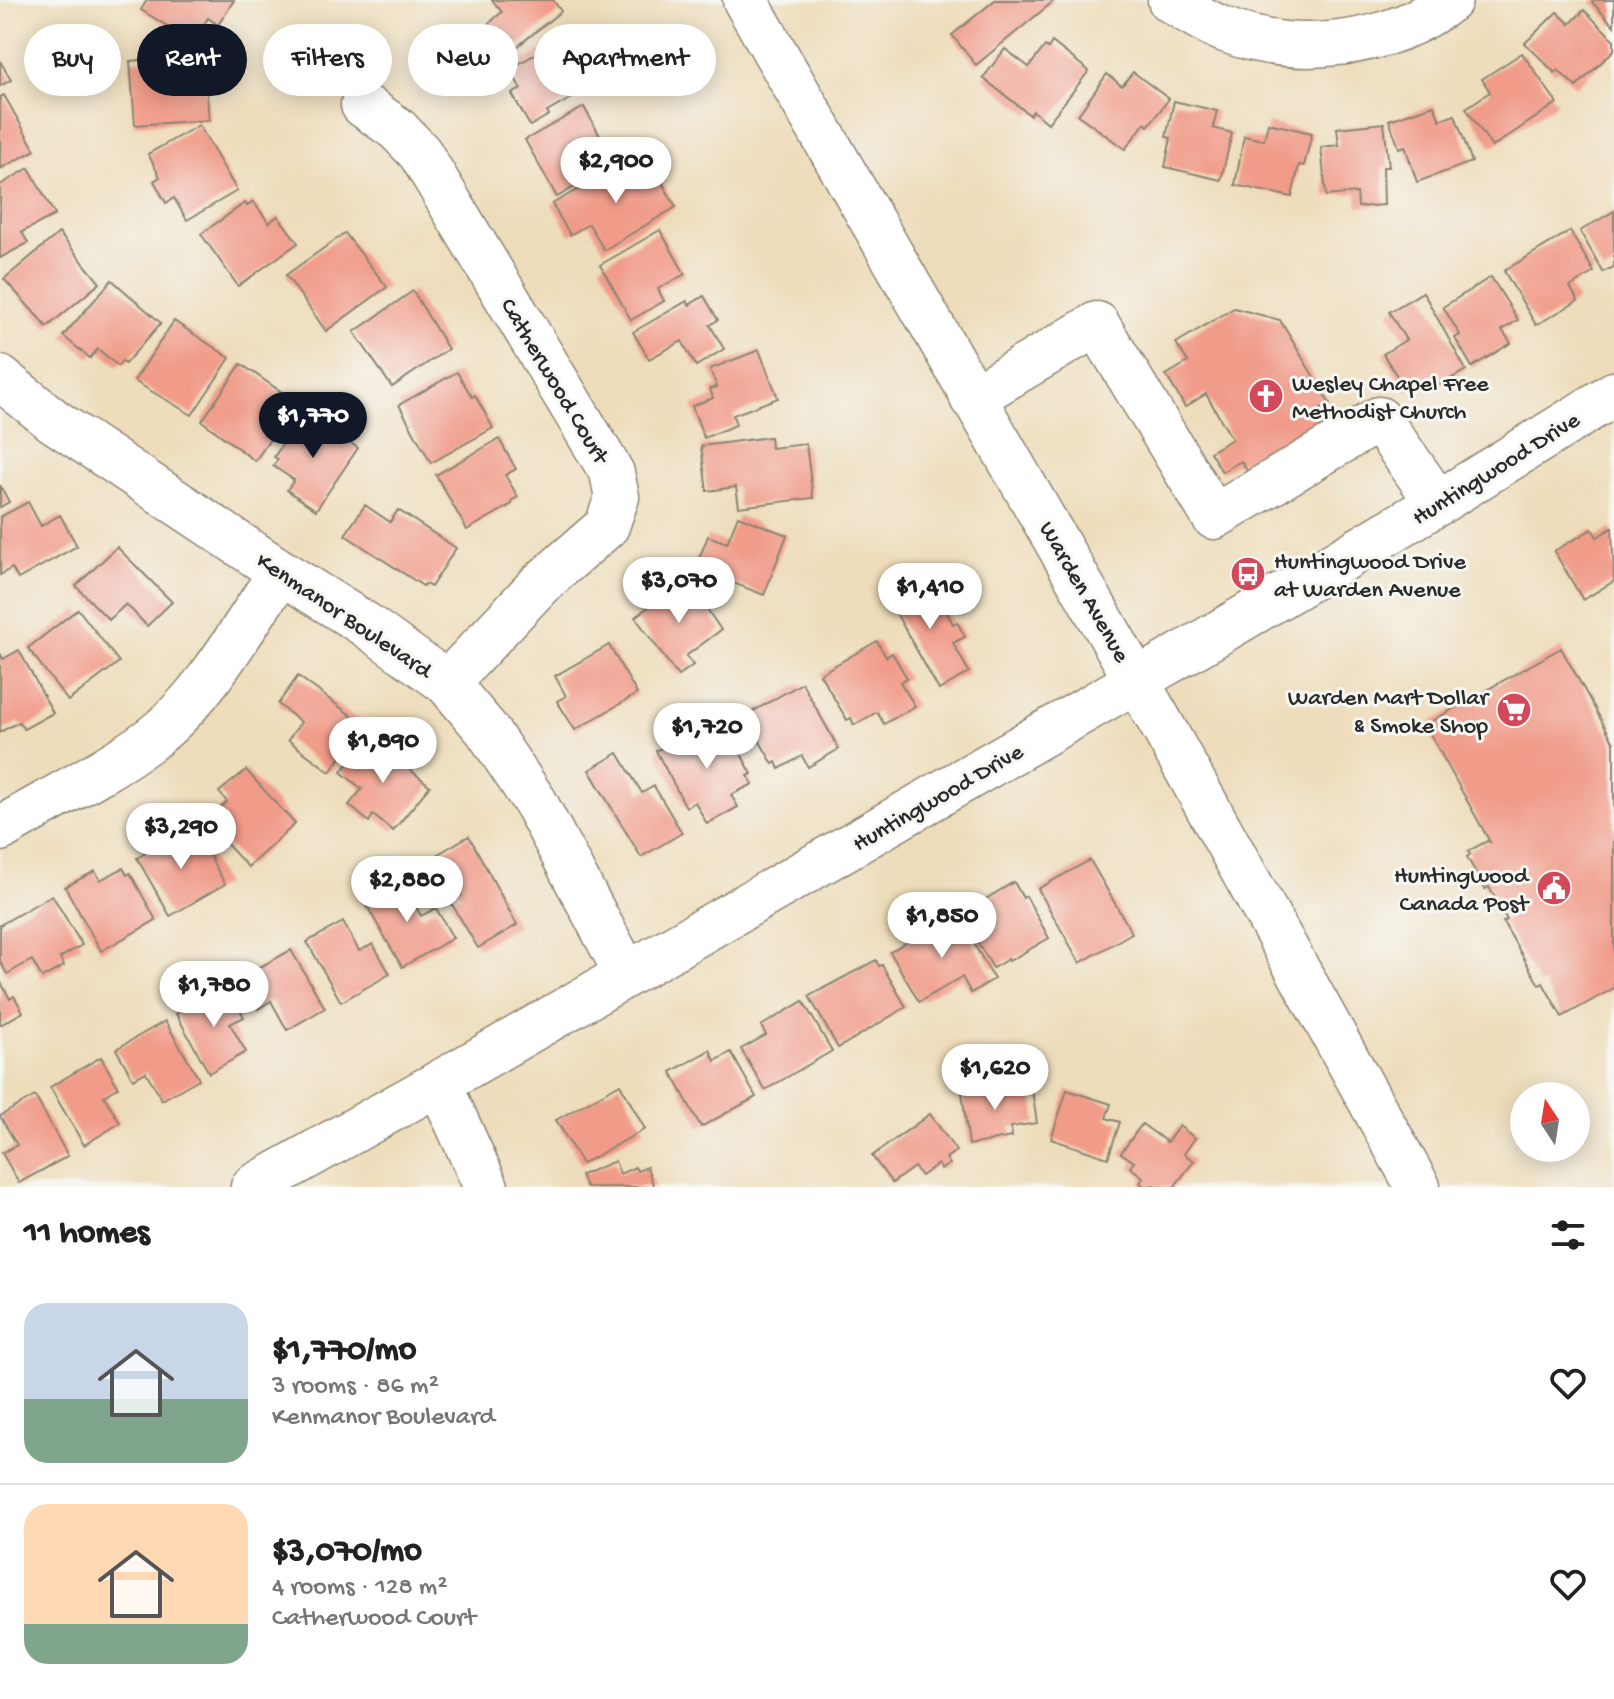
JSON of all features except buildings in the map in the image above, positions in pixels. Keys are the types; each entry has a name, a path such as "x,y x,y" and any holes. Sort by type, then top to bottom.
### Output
{"street":[{"name":"Warden Avenue","path":"745,0 972,398 1032,497 1418,1187"},
{"path":"1170,0 1224,30 1276,44 1313,45 1372,37 1429,16 1450,0"},
{"name":"Catherwood Court","path":"363,105 397,129 420,153 612,473 617,497 607,526 539,585 447,683"},
{"path":"972,398 1097,324 1214,517 1379,419 1438,503"},
{"name":"Kenmanor Boulevard","path":"0,378 54,421 366,625 447,683 487,730 535,802 626,973"},
{"name":"Huntingwood Drive","path":"253,1187 1136,681 1438,503 1614,394"},
{"path":"0,829 149,740 175,717 211,676 281,572"},
{"path":"439,1083 486,1187"}],"place":[{"name":"Wesley Chapel Free Methodist Church","path":"1266,396"},
{"name":"Huntingwood Drive at Warden Avenue","path":"1248,574"},
{"name":"Warden Mart Dollar & Smoke Shop","path":"1514,710"},
{"name":"Huntingwood Canada Post","path":"1554,888"}]}
